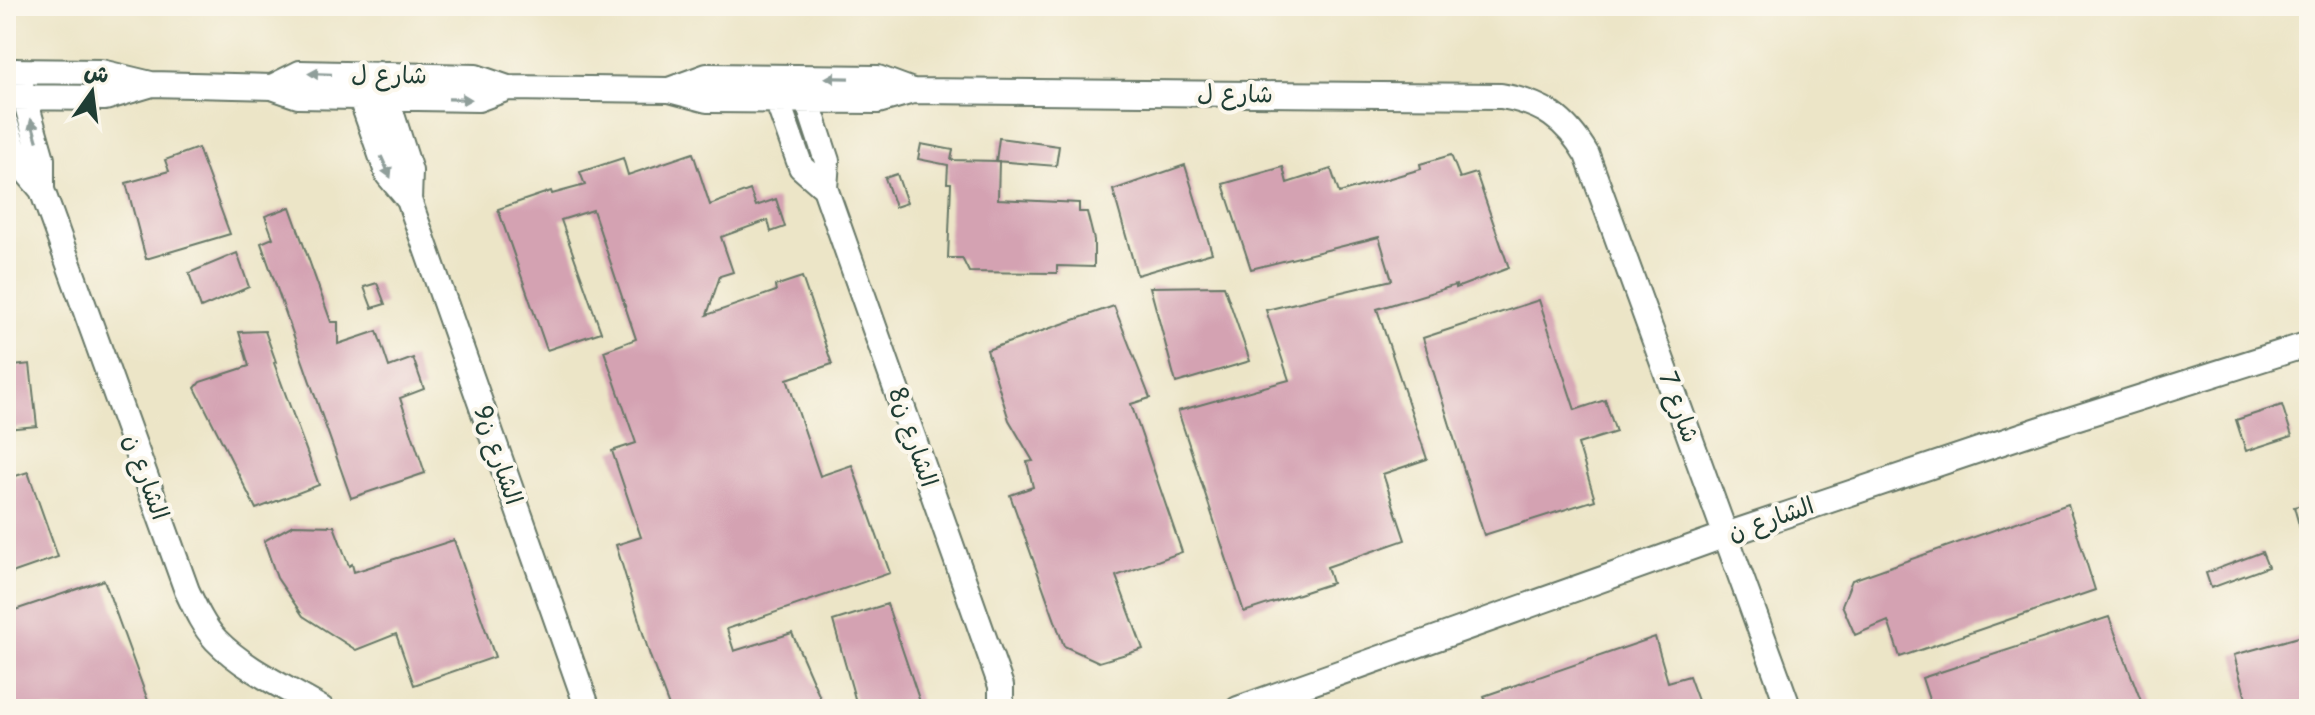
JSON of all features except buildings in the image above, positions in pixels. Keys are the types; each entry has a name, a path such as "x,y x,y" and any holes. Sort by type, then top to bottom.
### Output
{"street":[{"name":"شارع ل","path":"12,71 101,72 151,84 272,87 300,73 357,86 383,86 478,99 508,88 669,90 707,100 878,101 913,91 1501,96 1520,100 1553,115"},
{"name":"الشارع ن","path":"12,71 15,97 42,159 42,190 187,591 200,618 214,639 238,659 322,709"},
{"name":"شارع ل","path":"669,90 707,76 878,78 913,91"},
{"name":"الشارع ن8","path":"769,77 801,167 825,188"},
{"name":"الشارع ن8","path":"797,77 827,161 825,188 1001,698 1016,703 1018,709"},
{"name":"شارع ل","path":"15,97 105,98 151,84"},
{"name":"الشارع ن9","path":"357,86 388,175 409,200 587,709"},
{"name":"الشارع ن9","path":"383,86 410,171 409,200"},
{"name":"شارع 7","path":"1553,115 1571,131 1587,155 1789,709"},
{"name":"الشارع ن","path":"6,124 19,163 42,190"},
{"name":"الشارع ن","path":"1238,709 1726,535 2050,426 2309,344"}]}
